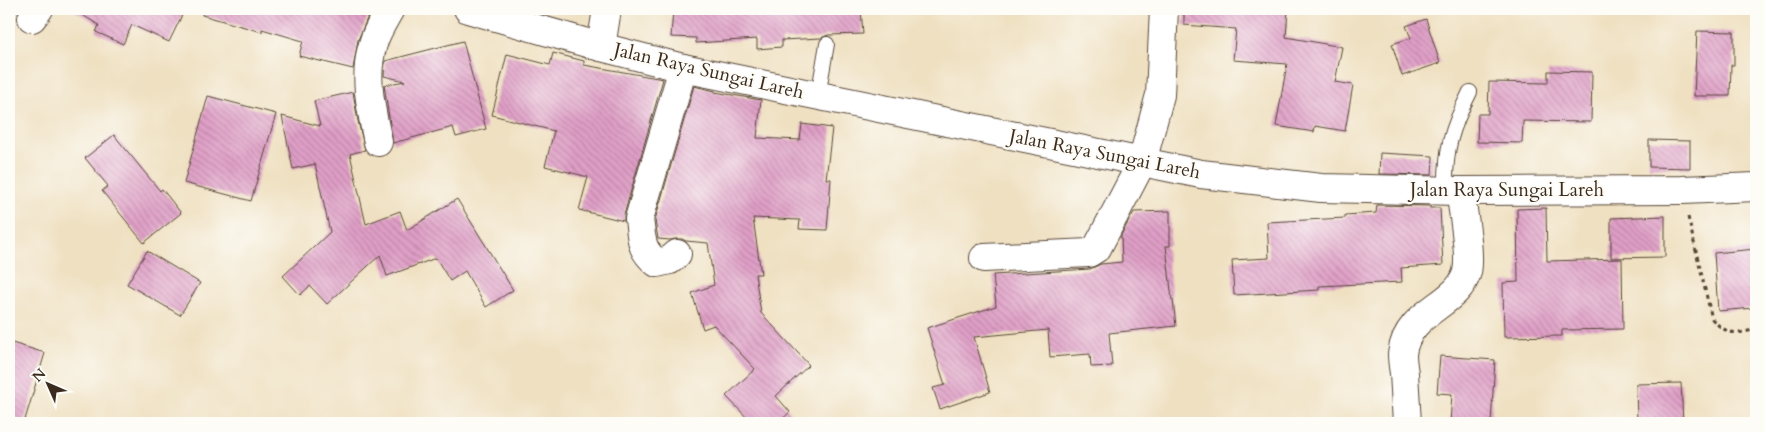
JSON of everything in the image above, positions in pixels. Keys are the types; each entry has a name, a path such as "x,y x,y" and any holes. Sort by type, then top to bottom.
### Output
{"street":[{"path":"378,142 368,89 367,66 373,42 390,9"},
{"name":"Jalan Raya Sungai Lareh","path":"468,9 683,68 1201,174 1321,188 1453,191 1682,190 1756,186"},
{"path":"601,47 607,9"},
{"path":"984,258 1090,253 1097,248 1142,162 1160,95 1164,9"},
{"path":"677,254 670,260 657,263 646,255 642,242 640,219 683,68"},
{"path":"1407,423 1402,354 1407,338 1416,322 1456,291 1463,282 1467,271 1468,259 1453,191"}],"lane":[{"path":"818,96 827,44"},
{"path":"1453,191 1445,166 1447,149 1457,119 1470,92"}],"path":[{"path":"1682,190 1712,319 1729,332 1742,334 1756,328"}],"building":[{"path":"72,9 185,9 169,42 132,25 123,44 96,32 99,25"},
{"path":"203,9 345,9 369,14 358,40 353,69 299,56 303,41 262,29 262,32 202,15"},
{"path":"673,9 861,9 863,34 828,35 821,38 782,40 782,47 757,49 757,39 696,43 696,38 671,37"},
{"path":"1184,9 1288,9 1286,37 1342,47 1335,82 1353,85 1345,131 1315,126 1314,132 1276,126 1287,64 1233,60 1236,29 1184,25"},
{"path":"1426,19 1440,63 1402,76 1392,44 1411,38 1406,26"},
{"path":"1697,31 1734,32 1734,65 1731,65 1730,96 1694,96"},
{"path":"463,41 486,129 456,137 453,127 393,143 384,85 405,81 384,76 385,61"},
{"path":"553,53 584,61 584,65 663,79 624,215 624,221 579,210 588,177 545,166 554,131 492,115 507,54 550,65"},
{"path":"1548,71 1592,72 1591,122 1523,121 1522,143 1477,142 1478,114 1488,114 1489,82 1548,83"},
{"path":"694,86 715,92 761,100 757,138 800,140 802,124 832,128 826,179 831,179 827,230 799,229 800,220 753,218 761,274 755,274 761,313 809,365 776,396 790,412 778,423 752,423 726,396 755,369 714,325 703,329 692,293 714,285 708,243 682,239 658,239 655,220"},
{"path":"353,92 365,150 350,154 366,224 400,211 407,230 457,199 513,290 486,307 465,271 450,281 436,258 387,276 380,255 327,304 310,286 300,295 283,276 330,232 315,164 293,169 282,116 320,126 314,101"},
{"path":"208,96 276,114 251,201 184,183"},
{"path":"114,135 160,191 162,189 181,213 144,243 102,191 108,186 85,158"},
{"path":"1649,140 1690,141 1690,168 1649,167"},
{"path":"1380,153 1433,156 1432,175 1379,174"},
{"path":"1377,205 1430,206 1430,208 1440,208 1443,265 1401,268 1402,282 1319,286 1319,290 1234,295 1232,260 1269,258 1267,222 1345,218 1345,215 1376,213"},
{"path":"1546,208 1547,261 1622,259 1623,329 1562,330 1562,336 1504,337 1503,283 1518,282 1517,209"},
{"path":"1170,211 1170,246 1166,246 1176,326 1109,333 1112,366 1091,367 1090,354 1050,357 1048,330 974,337 990,392 940,409 933,388 945,385 927,328 996,306 993,275 1090,269 1101,264 1122,262 1121,235 1134,212"},
{"path":"1665,216 1665,257 1611,258 1611,218"},
{"path":"1756,249 1756,296 1753,296 1754,308 1718,311 1714,253"},
{"path":"147,251 200,283 180,315 127,284"},
{"path":"9,342 45,353 24,423 9,423"},
{"path":"1440,356 1495,360 1491,423 1450,423 1452,394 1437,393"},
{"path":"1681,383 1683,423 1637,423 1636,384"}]}
